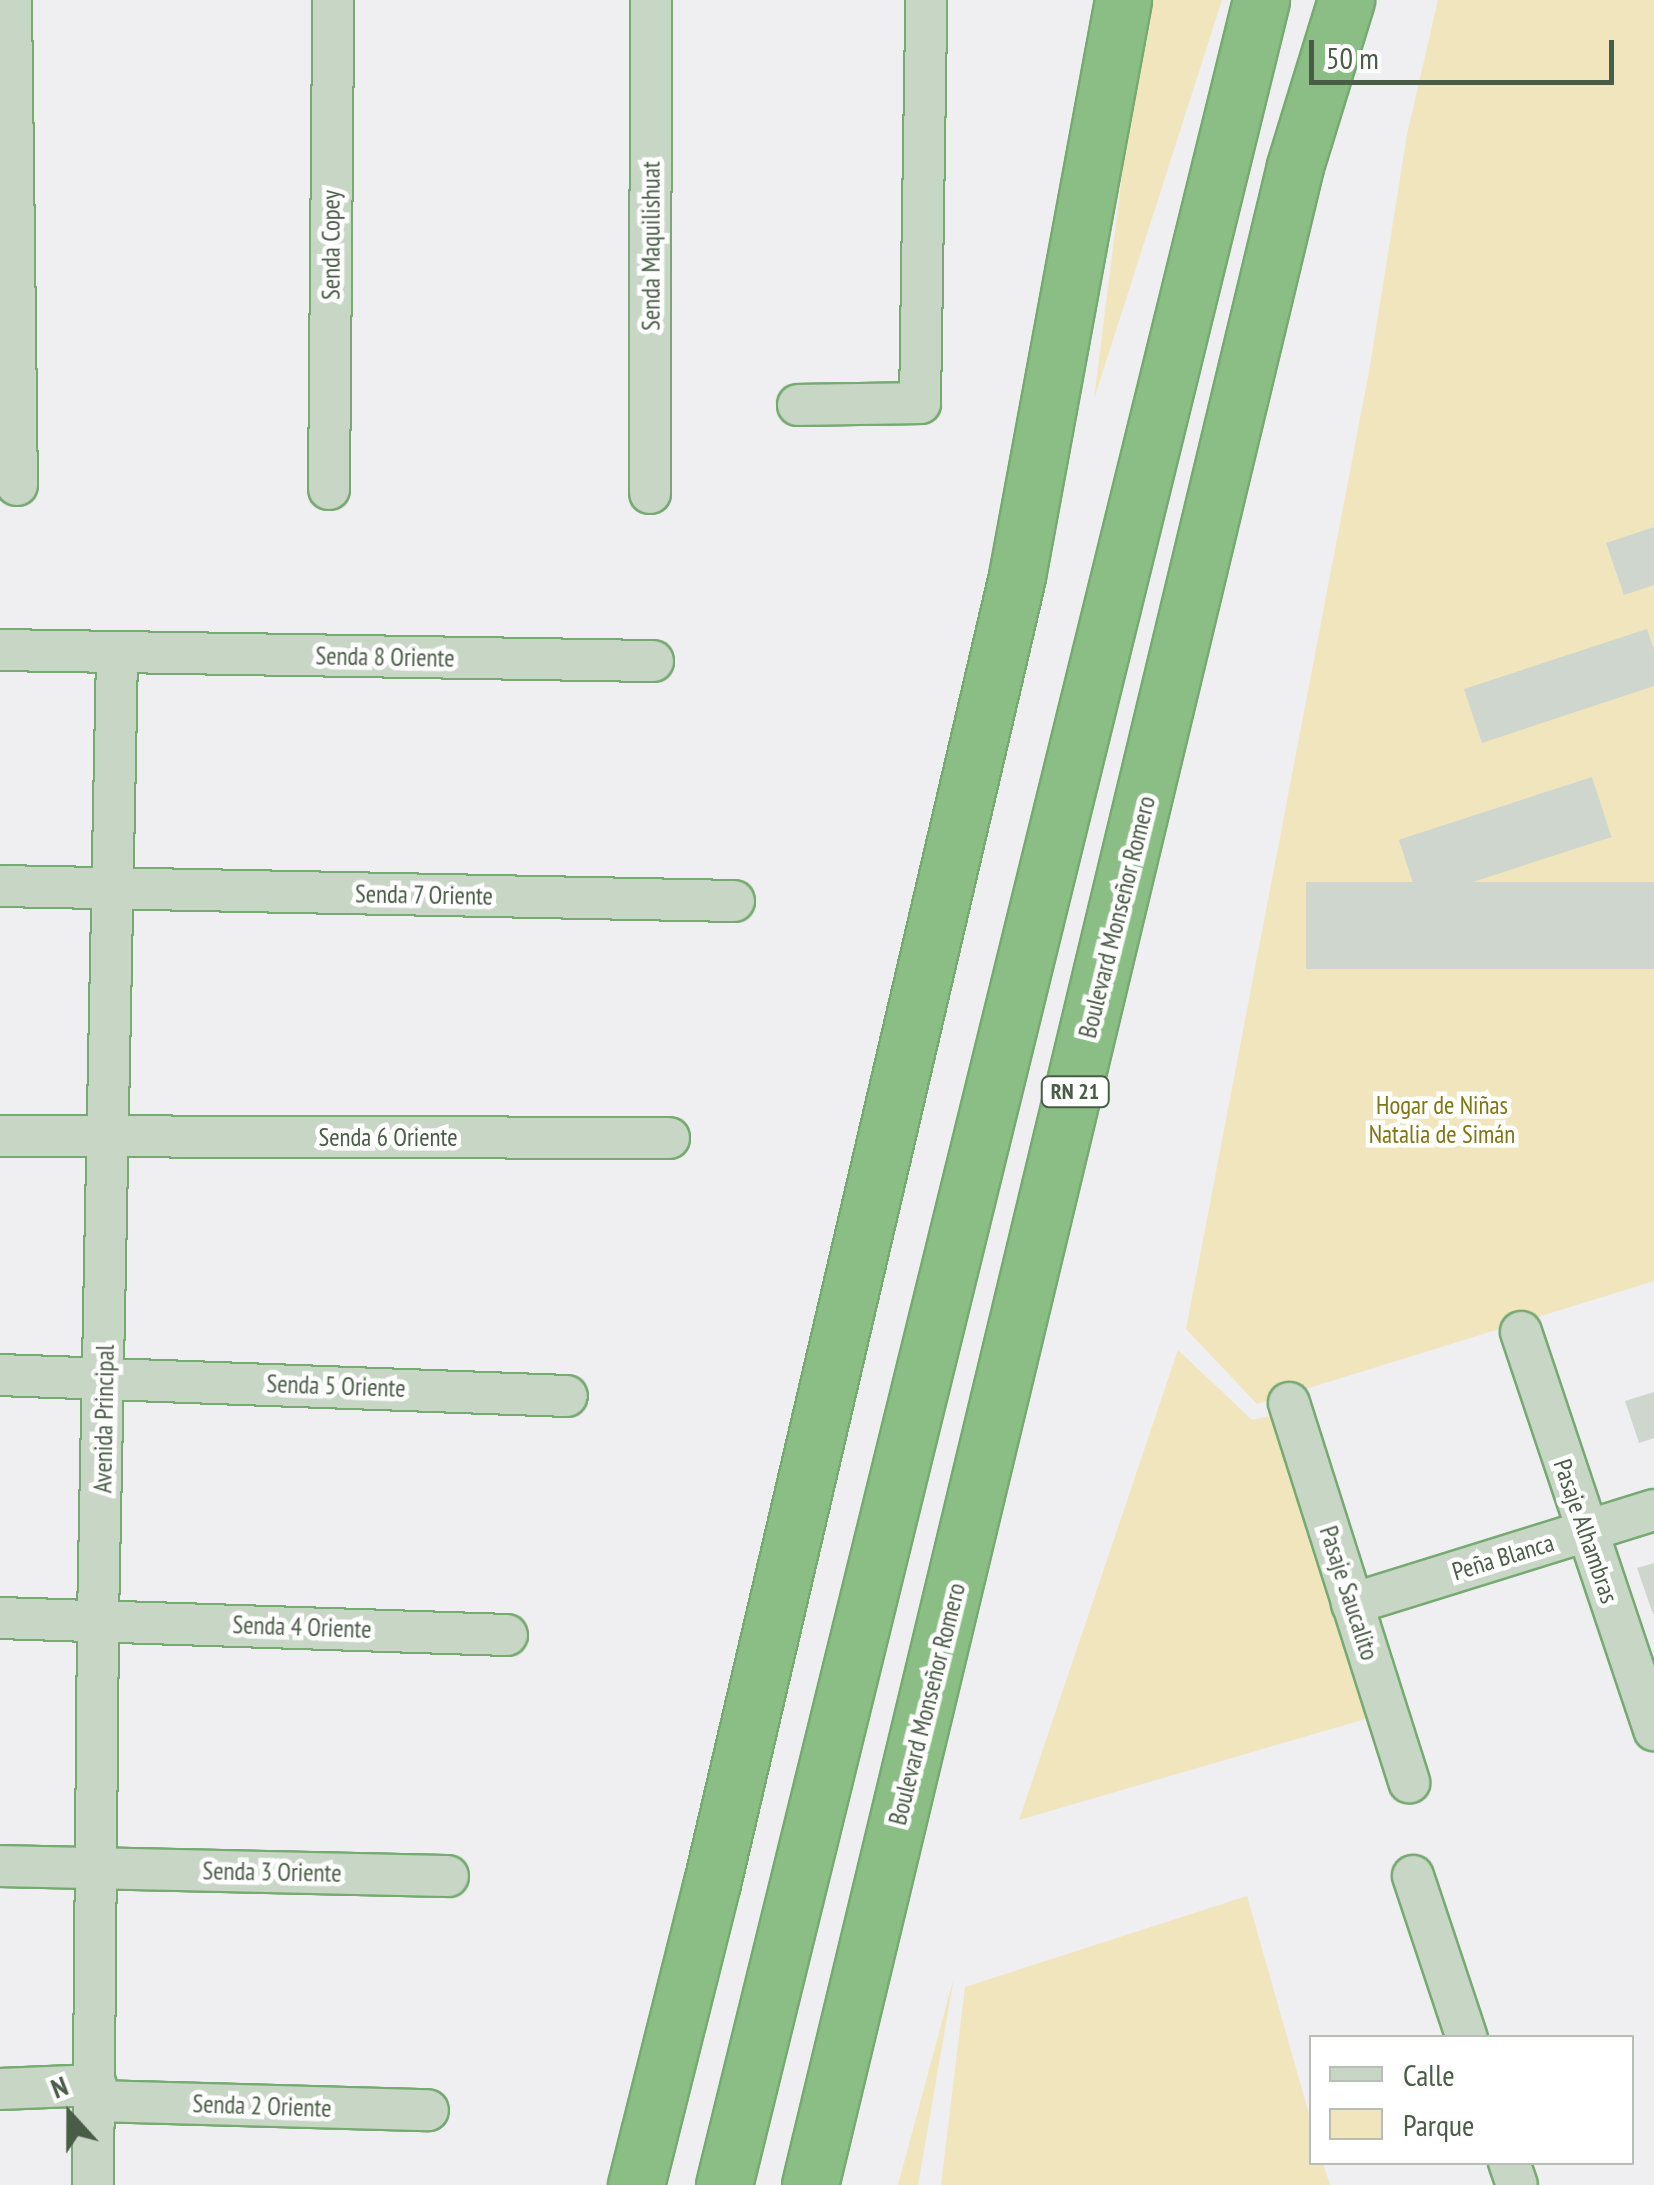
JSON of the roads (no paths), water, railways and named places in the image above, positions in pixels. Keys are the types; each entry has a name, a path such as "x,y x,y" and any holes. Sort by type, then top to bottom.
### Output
{"highway":[{"path":"636,2185 712,1883 1016,576 1123,0"},
{"path":"724,2185 1261,0"},
{"name":"Boulevard Monseñor Romero","path":"810,2185 1295,166 1346,0"}],"street":[{"path":"11,0 17,485"},
{"name":"Senda Copey","path":"330,489 334,0"},
{"name":"Senda Maquilishuat","path":"650,493 652,0"},
{"path":"798,404 920,403 926,0"},
{"name":"Senda 8 Oriente","path":"0,650 653,661"},
{"name":"Avenida Principal","path":"93,2185 98,1619 118,652"},
{"name":"Senda 7 Oriente","path":"0,886 734,901"},
{"name":"Senda 6 Oriente","path":"0,1136 669,1138"},
{"name":"Pasaje Alhambras","path":"1520,1332 1654,1730"},
{"name":"Senda 5 Oriente","path":"0,1374 567,1396"},
{"name":"Pasaje Saucalito","path":"1289,1403 1409,1782"},
{"name":"Peña Blanca","path":"1352,1604 1654,1510"},
{"name":"Senda 4 Oriente","path":"0,1618 506,1635"},
{"name":"Senda 3 Oriente","path":"0,1866 448,1876"},
{"path":"1413,1876 1466,2035"},
{"name":"Senda 2 Oriente","path":"0,2088 428,2110"}],"park label":[{"name":"Hogar de Niñas Natalia de Simán","path":"1442,1120"}]}
